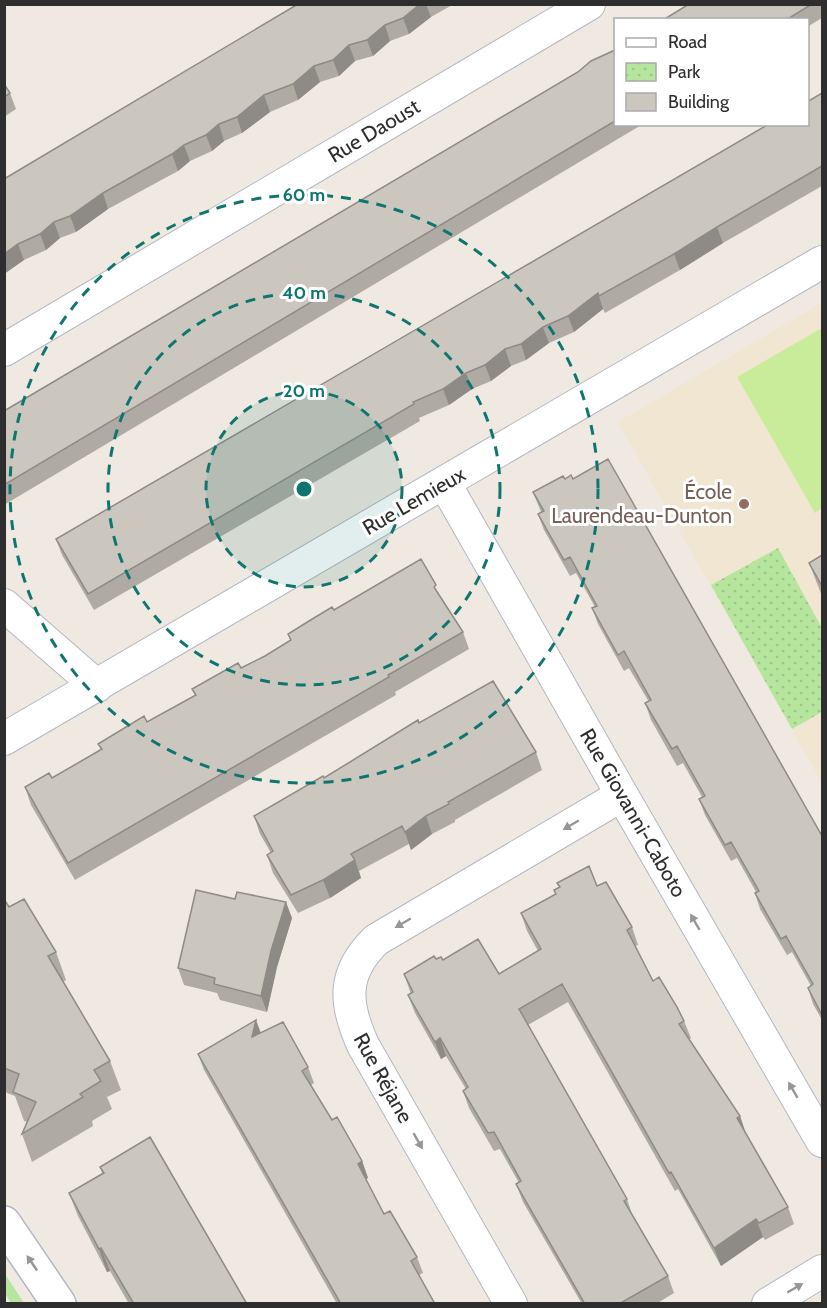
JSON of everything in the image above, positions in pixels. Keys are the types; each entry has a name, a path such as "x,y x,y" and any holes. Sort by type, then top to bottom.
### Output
{"street":[{"name":"Rue Daoust","path":"4,350 589,4"},
{"name":"Rue Lemieux","path":"4,739 445,484 822,262"},
{"name":"Rue Giovanni-Caboto","path":"445,484 822,1141"},
{"path":"4,605 97,686"},
{"name":"Rue Réjane","path":"510,1304 363,1045 354,1024 349,987 354,968 365,951 376,940 622,795"},
{"path":"4,1223 59,1304"},
{"path":"768,1304 822,1271"}],"shaded area":[{"name":"École Laurendeau-Dunton","path":"822,303 822,783 618,422"}],"green space":[{"path":"822,328 822,508 815,513 737,377"},
{"path":"778,548 822,628 822,712 792,729 711,585"},
{"path":"4,1274 24,1303 11,1303 5,1293"}],"building":[{"path":"298,4 420,4 403,18 385,25 367,40 349,45 333,60 314,66 293,84 264,95 237,117 219,124 206,135 184,145 4,254 4,179"},
{"path":"689,4 812,4 789,18 666,18"},
{"path":"614,50 614,122 4,485 4,411 578,72 591,61"},
{"path":"4,84 10,93 4,97"},
{"path":"822,93 822,166 674,254 599,296 598,293 568,316 543,327 521,344 505,349 485,365 466,373 443,389 413,402 414,404 88,594 56,539 766,126 809,126 809,101"},
{"path":"608,459 822,836 822,1015 808,988 813,984 786,936 781,939 755,893 759,891 731,842 725,845 699,799 705,796 677,746 672,749 645,703 651,700 624,651 618,655 592,608 597,606 570,557 564,560 538,514 544,511 533,492 563,476 565,479 571,475 573,479"},
{"path":"822,555 822,586 809,563"},
{"path":"421,559 436,585 434,587 463,632 68,863 25,787 49,773 52,778 102,749 98,744 144,716 147,722 196,695 192,689 238,663 241,668 265,656 291,640 288,634 332,607 334,610"},
{"path":"493,681 536,752 448,802 449,804 426,816 405,832 402,826 351,854 355,860 323,880 291,895 267,855 273,851 254,816 323,776 324,778 418,720 419,723"},
{"path":"589,866 597,886 606,882 632,927 627,930 653,981 659,977 677,1007 684,1021 679,1024 740,1116 737,1118 788,1207 759,1223 756,1219 714,1248 562,984 519,1009 627,1199 624,1201 668,1276 619,1304 585,1304 516,1184 521,1181 494,1132 488,1133 463,1091 468,1087 440,1038 435,1042 408,995 413,992 404,974 434,956 436,959 441,957 443,960 478,939 499,974 541,949 521,913 556,894 554,890 560,887 557,883"},
{"path":"196,890 235,899 237,892 286,902 271,951 261,996 214,984 215,978 178,968"},
{"path":"4,899 9,907 24,899 56,952 48,956 110,1061 94,1070 101,1081 80,1094 83,1097 22,1134 36,1102 13,1092 19,1074 4,1068"},
{"path":"256,1020 252,1037 283,1022 308,1067 302,1071 332,1120 337,1117 362,1161 358,1164 384,1214 390,1211 417,1257 411,1261 435,1304 341,1304 198,1054"},
{"path":"150,1137 247,1304 134,1304 101,1248 99,1249 69,1193 104,1173 100,1167"}],"place":[{"name":"École Laurendeau-Dunton","path":"744,504"}]}
